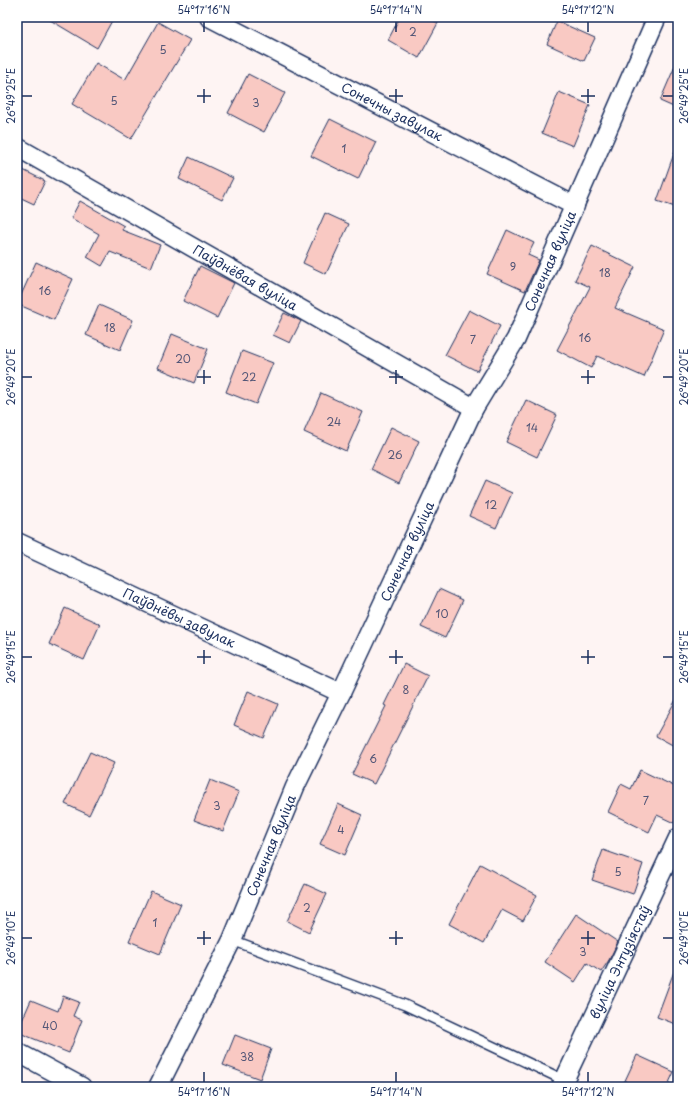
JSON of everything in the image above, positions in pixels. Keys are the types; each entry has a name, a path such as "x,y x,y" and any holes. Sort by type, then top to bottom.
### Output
{"street":[{"name":"Сонечны завулак","path":"209,17 575,206"},
{"name":"Сонечная вуліца","path":"158,1087 232,940 295,787 341,693 474,408 516,339 657,17"},
{"name":"Паўднёвая вуліца","path":"17,147 474,408"},
{"name":"Паўднёвы завулак","path":"17,542 341,693"},
{"name":"вуліца Энтузіястаў","path":"563,1084 678,838"},
{"path":"17,1052 82,1087"}],"lane":[{"path":"232,940 405,1005 563,1084"}],"building":[{"path":"45,17 114,17 97,48"},
{"path":"400,17 426,17 438,23 419,58 388,40"},
{"path":"557,21 595,38 584,61 547,44"},
{"path":"158,22 190,40 131,139 72,104 96,63 125,80"},
{"path":"678,59 678,109 660,101"},
{"path":"248,74 285,93 264,132 228,113"},
{"path":"559,92 590,105 573,146 542,133"},
{"path":"330,119 376,142 358,179 311,156"},
{"path":"676,148 678,148 678,208 657,201"},
{"path":"189,157 233,178 222,200 179,179"},
{"path":"17,167 45,181 34,204 17,196"},
{"path":"80,201 124,226 122,230 160,245 151,268 110,252 102,266 87,257 99,234 71,218"},
{"path":"325,213 349,224 326,274 303,263"},
{"path":"507,230 534,243 528,255 539,260 525,291 487,274"},
{"path":"592,246 635,267 615,308 664,329 644,377 597,356 591,368 557,350 590,287 575,280"},
{"path":"36,262 73,279 54,320 17,304"},
{"path":"200,266 234,283 217,318 183,301"},
{"path":"99,305 133,320 120,350 86,335"},
{"path":"469,310 500,326 477,371 445,355"},
{"path":"284,313 301,321 290,343 273,335"},
{"path":"172,334 208,349 194,383 158,368"},
{"path":"242,351 273,363 256,404 226,392"},
{"path":"321,393 363,412 346,451 304,432"},
{"path":"526,400 557,415 537,457 506,442"},
{"path":"391,427 419,441 399,483 371,469"},
{"path":"485,481 512,493 496,528 469,516"},
{"path":"439,589 463,600 445,638 421,627"},
{"path":"65,608 100,624 84,660 49,644"},
{"path":"404,664 428,676 374,784 352,774 386,706 384,705"},
{"path":"248,691 278,704 264,738 234,725"},
{"path":"678,696 678,748 656,736"},
{"path":"90,752 114,763 89,815 65,804"},
{"path":"640,770 678,788 678,813 674,823 657,815 649,832 608,812 621,784 631,789"},
{"path":"210,780 239,792 223,831 194,820"},
{"path":"338,804 362,815 345,855 320,844"},
{"path":"603,850 643,864 633,894 592,880"},
{"path":"480,864 537,895 523,921 502,910 484,943 449,924"},
{"path":"305,884 327,894 309,932 287,921"},
{"path":"151,891 181,904 160,954 129,941"},
{"path":"576,914 618,942 601,972 587,963 575,982 545,962"},
{"path":"676,966 678,966 678,1025 657,1017"},
{"path":"63,996 79,1002 73,1016 82,1020 69,1053 17,1032 31,1000 58,1011"},
{"path":"235,1035 271,1049 260,1079 223,1065"},
{"path":"637,1055 674,1072 667,1087 622,1087"}]}
